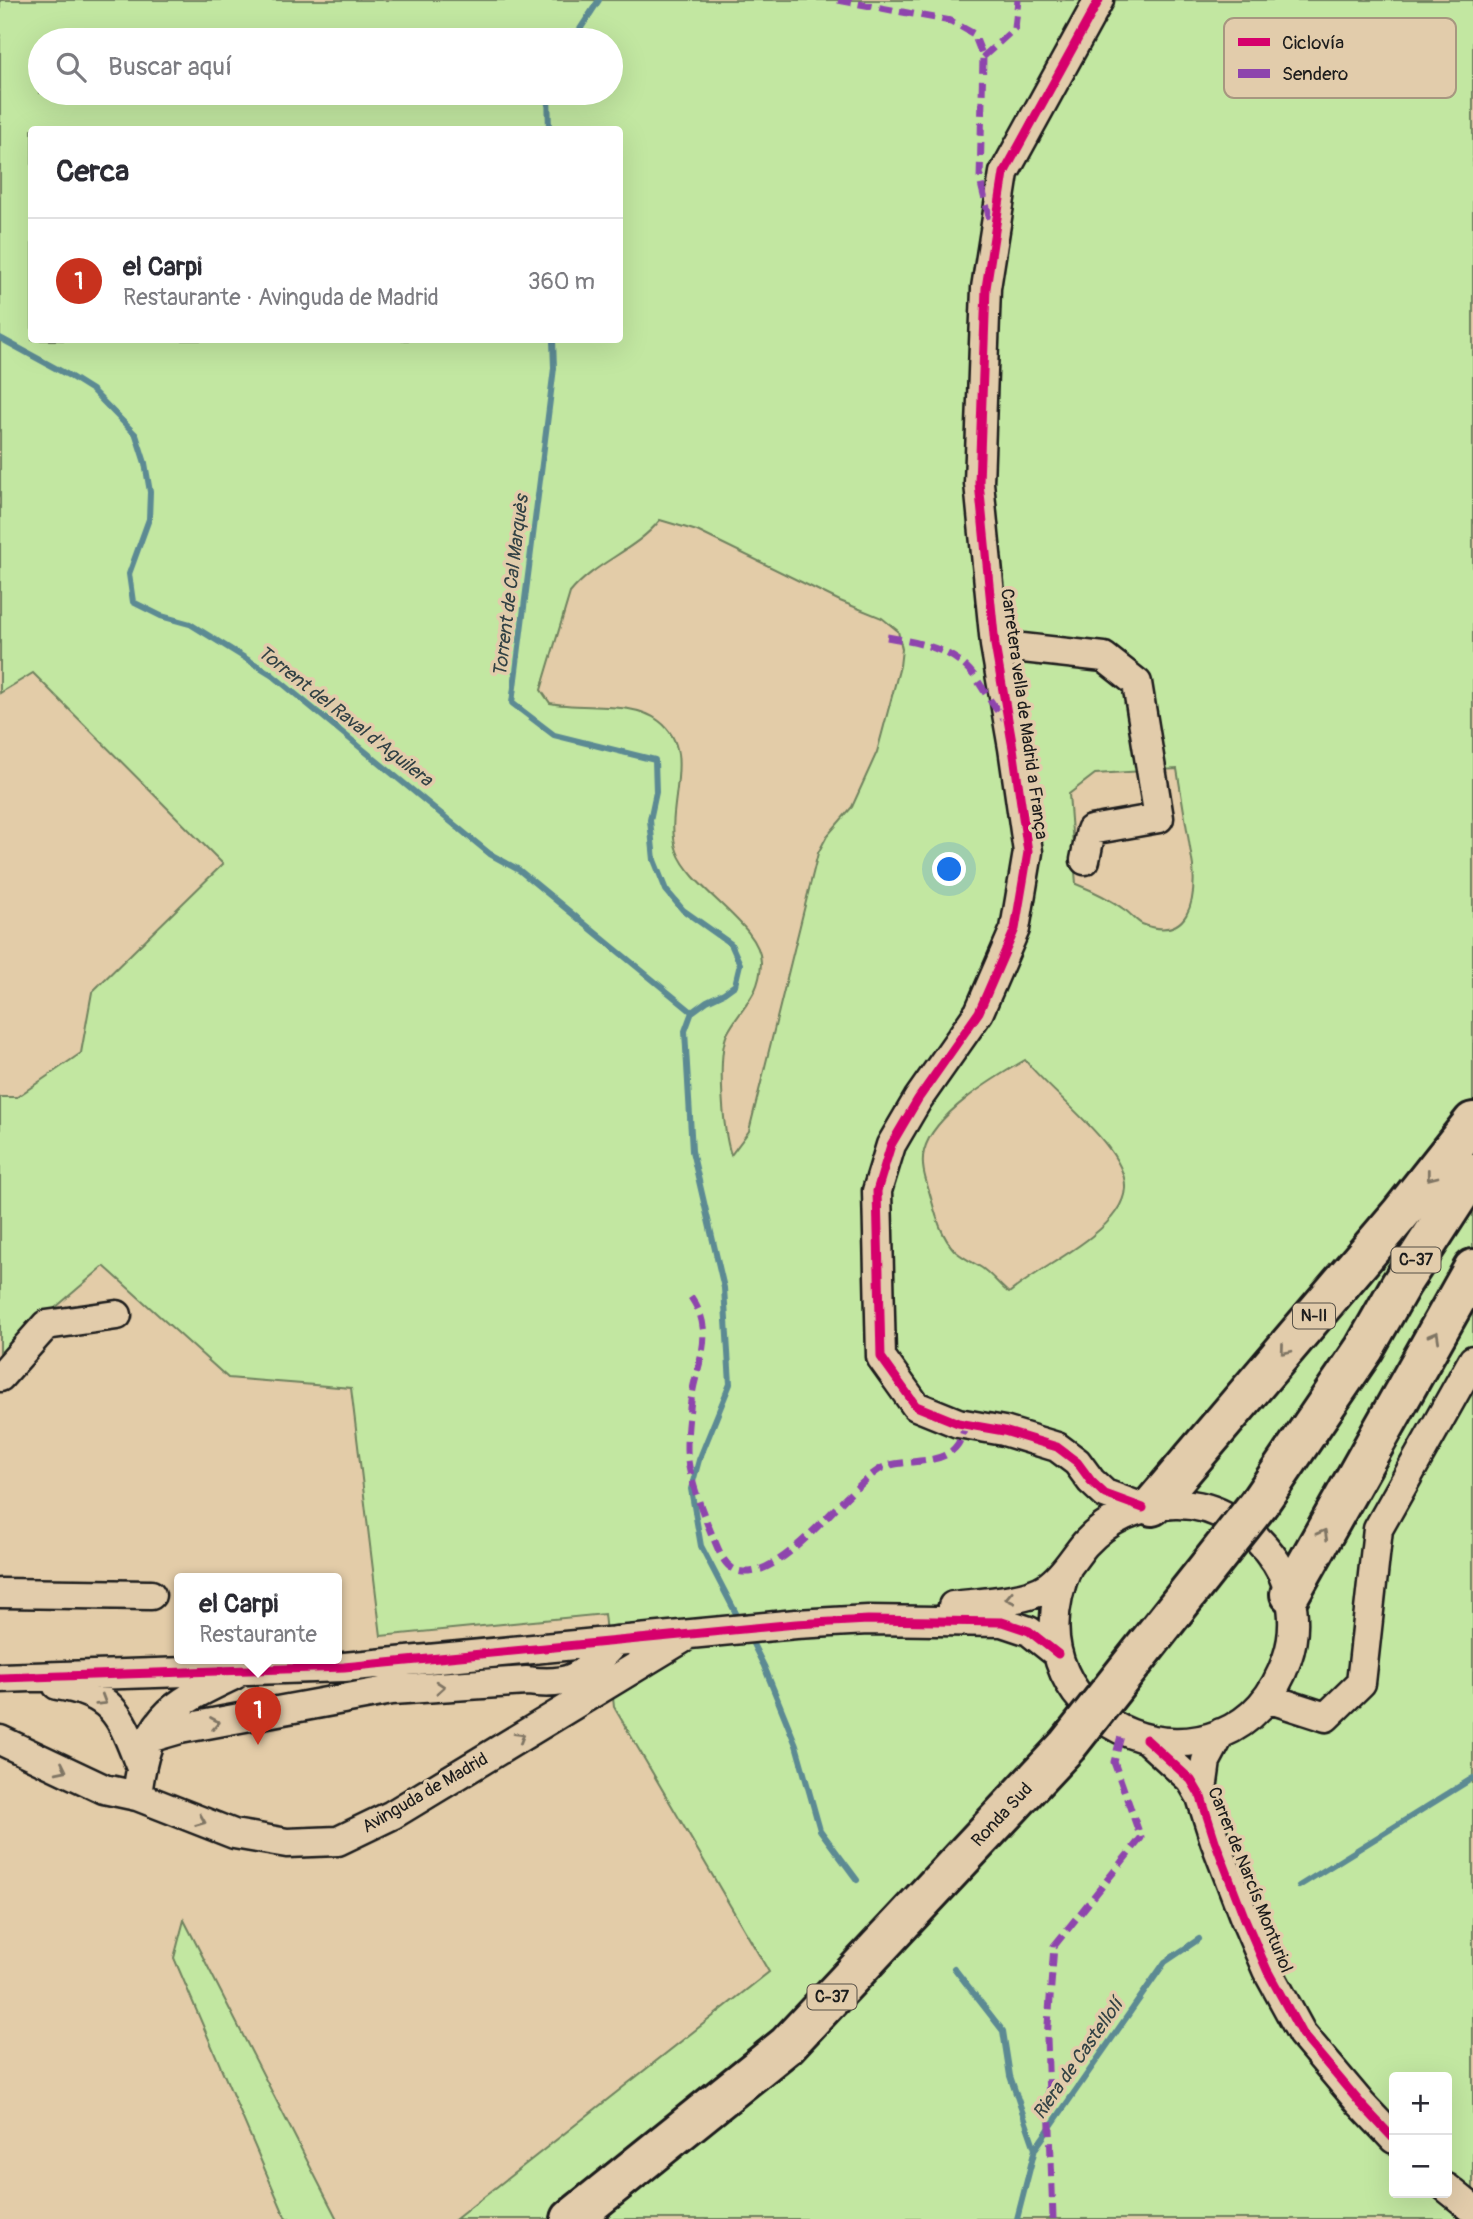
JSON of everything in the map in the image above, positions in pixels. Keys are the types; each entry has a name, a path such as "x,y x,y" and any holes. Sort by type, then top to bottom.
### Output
{"highway":[{"name":"N-II","path":"1147,1507 1401,1213 1473,1122"},
{"name":"Ronda Sud","path":"571,2219 786,2045 1067,1746 1259,1503 1364,1349 1401,1284 1473,1173"},
{"name":"Ronda Sud","path":"1364,1349 1413,1290 1473,1207"},
{"path":"1290,1594 1473,1269"}],"street":[{"name":"Carretera vella de Madrid a França","path":"1099,0 1004,173 986,288 979,484 995,645 1028,852 1015,929 979,1012 918,1099 891,1145 877,1191 881,1357 916,1406 958,1423 1004,1431 1057,1447 1077,1462 1105,1494 1147,1507"},
{"path":"995,645 1104,657 1137,683 1159,818 1091,830 1085,860"},
{"path":"0,1377 46,1325 117,1315"},
{"path":"1267,1698 1326,1717 1361,1683 1378,1529 1473,1360"},
{"path":"1091,1481 1096,1500 1096,1517 1091,1538"},
{"name":"N-II","path":"868,1620 1024,1595 1046,1588 1091,1538 1115,1519 1147,1507 1177,1504 1203,1507 1227,1516 1248,1530 1281,1570 1290,1594 1294,1621 1291,1648 1282,1675 1267,1698 1246,1718 1221,1733 1193,1741 1157,1742 1122,1732 1082,1700 1067,1678 1058,1654 1054,1632 1055,1609 1059,1587 1068,1566"},
{"path":"0,1593 151,1595"},
{"name":"N-II","path":"6,1678 344,1667 796,1624 868,1620 1002,1622 1029,1631 1058,1654"},
{"name":"Avinguda de Madrid","path":"0,1740 104,1790 137,1796 234,1835 287,1843 338,1841 392,1815 688,1635"},
{"path":"149,1738 180,1729 392,1690 527,1681 549,1684 572,1680 588,1669 616,1641"},
{"path":"137,1796 149,1738 171,1710 206,1688 243,1670"},
{"path":"6,1678 63,1686 104,1700 115,1710 141,1768"},
{"name":"Carrer de Narcís Monturiol","path":"1201,1797 1206,1761 1221,1733"},
{"name":"Carrer de Narcís Monturiol","path":"1146,1739 1191,1780 1201,1797 1245,1919 1267,1970 1302,2034 1390,2135"},
{"path":"1452,2192 1473,2209"}],"green space":[{"path":"0,0 1473,0 1473,2219 456,2219 769,1972 614,1707 604,1614 381,1636 351,1388 228,1378 104,1266 0,1355 0,1097 17,1097 81,1053 92,992 223,864 33,673 0,693","holes":["660,520 697,531 840,601 882,618 898,631 902,649 877,752 852,807 827,836 818,853 749,1131 731,1155 722,1094 724,1045 732,1025 753,994 761,963 758,949 750,935 696,880 677,851 674,818 679,765 671,734 648,714 622,708 550,703 541,690 570,593 591,573 639,540","1177,769 1193,866 1191,904 1180,923 1158,928 1142,924 1114,902 1076,884 1069,794 1095,774","1025,1060 1101,1138 1114,1155 1122,1172 1125,1188 1118,1209 1097,1232 1009,1293 986,1271 961,1256 950,1245 937,1219 926,1181 924,1151 939,1124 966,1098"]},
{"path":"184,1920 337,2219 286,2219 174,1958"}],"waterway":[{"name":"Torrent de Cal Marquès","path":"581,28 599,0"},
{"name":"Torrent de Cal Marquès","path":"548,105 549,126"},
{"name":"Torrent del Raval d'Aguilera","path":"0,338 92,390 136,435 150,492 149,519 129,574 133,602 161,616 190,624 271,674 490,854 519,870 692,1012"},
{"name":"Torrent de Cal Marquès","path":"553,343 554,368 512,703 554,735 655,760 656,792 650,820 654,860 666,890 683,910 731,944 740,964 735,985 692,1012"},
{"path":"692,1012 685,1031 692,1151 724,1288 730,1384 699,1460 691,1489 701,1546 740,1621"},
{"path":"749,1636 796,1745 820,1830 857,1880"},
{"name":"Riera de Castellolí","path":"1299,1886 1473,1778"},
{"name":"Riera de Castellolí","path":"1017,2219 1035,2149 1165,1962 1199,1939"},
{"path":"954,1968 1003,2031 1010,2076 1035,2149"}],"marked path":[{"path":"838,0 951,21 974,34 983,57 980,180 991,224"},
{"path":"983,57 1015,28 1018,0"},
{"path":"887,637 935,648 957,659 967,667 1007,721"},
{"path":"691,1297 700,1315 704,1335 690,1408 687,1435 689,1469 712,1535 724,1559 735,1570 750,1572 767,1567 784,1556 881,1469 893,1464 934,1459 951,1451 959,1442 966,1424"},
{"path":"1053,2219 1047,2038 1054,1946 1141,1838 1114,1762 1122,1732"}],"cycle path":[{"path":"1099,0 1004,173 986,288 979,483 995,645 1028,852 1015,929 979,1012 918,1099 891,1145 877,1191 881,1357 916,1406 958,1423 1004,1431 1057,1447 1077,1462 1105,1494 1143,1508"},
{"path":"0,1678 344,1667 796,1624 868,1620 1002,1622 1029,1631 1058,1654"},
{"path":"1146,1739 1191,1780 1201,1797 1245,1919 1267,1970 1302,2034 1390,2135"}],"place":[{"name":"el Carpi","path":"258,1745"}]}
